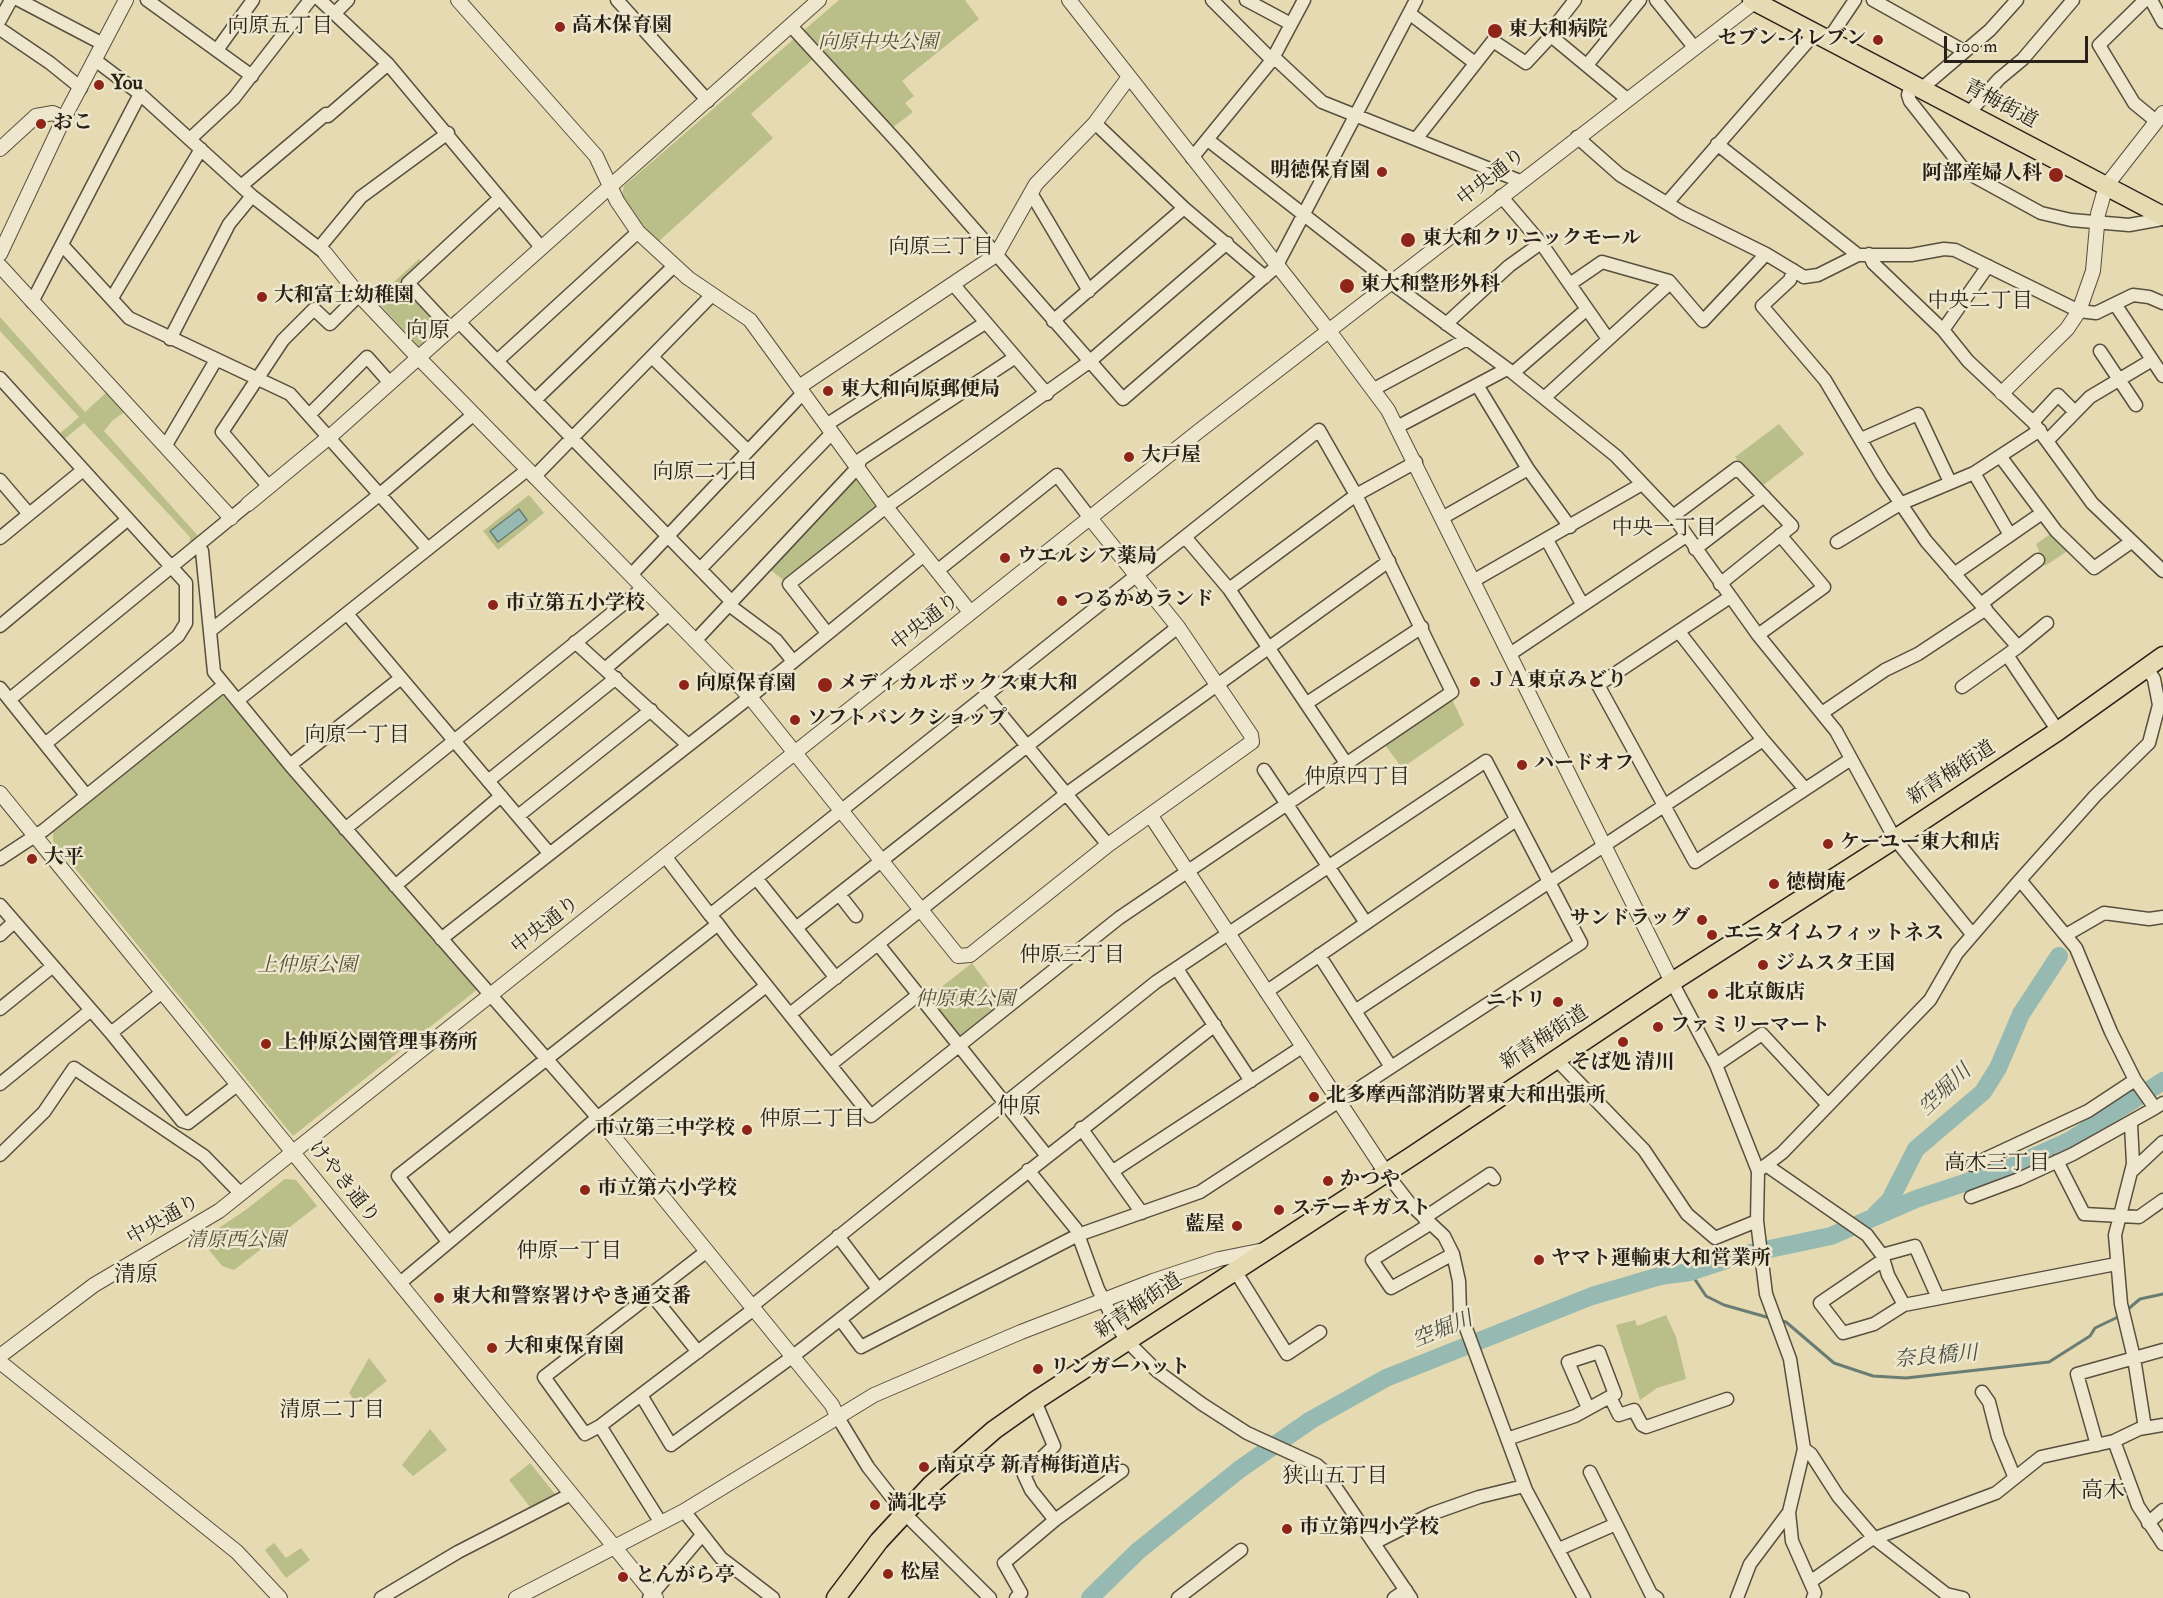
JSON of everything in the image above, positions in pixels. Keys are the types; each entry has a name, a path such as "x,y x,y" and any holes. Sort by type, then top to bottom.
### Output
{"main road":[{"name":"青梅街道","path":"1755,0 2163,217"},
{"name":"新青梅街道","path":"836,1598 903,1513 974,1447 1035,1401 1128,1342 1234,1269 1386,1173 1672,982 1895,839 2058,731 2163,656"}],"street":[{"path":"0,20 11,0"},
{"path":"19,0 103,44"},
{"path":"0,254 64,118 126,0"},
{"path":"147,0 252,76"},
{"path":"217,50 253,0"},
{"path":"190,139 234,98 310,0"},
{"path":"320,0 336,12 388,64 448,133 540,246"},
{"path":"336,12 348,0"},
{"path":"458,0 596,156 612,185 617,201 638,232 674,266 750,320 886,507 970,612"},
{"path":"617,0 708,101"},
{"path":"10,699 328,438 540,246 708,101 819,0"},
{"path":"1069,0 1276,267 1374,389 1398,427 1604,846 1716,1065 1762,1168 1757,1227 1763,1270 1770,1308 1790,1359 1804,1449 1789,1512 1792,1541 1814,1593 1874,1538 1996,1493 2014,1476 2041,1457 2114,1441 2145,1428 2163,1425"},
{"path":"1212,0 1272,60 1278,61 1322,102 1520,181"},
{"path":"1246,0 1291,24"},
{"path":"1192,158 1272,60 1304,0"},
{"path":"791,26 1123,399 1276,267 1416,0"},
{"path":"1416,139 1493,41 1526,63 1551,36 1554,27 1575,0"},
{"path":"1587,65 1640,0"},
{"path":"1656,0 1694,47"},
{"name":"中央通り","path":"0,1356 94,1286 219,1211 970,612 1390,282 1755,0"},
{"path":"1667,203 1717,144 1855,0"},
{"path":"1873,0 1964,51"},
{"path":"2017,0 1990,30 1916,86 1908,95 1910,101 1966,172 2041,213 2096,223 2129,225 2163,217"},
{"path":"1968,114 1999,79 2024,59 2073,0"},
{"path":"2002,393 2067,329 2079,311 2092,271 2096,223 2106,186 2159,117 2134,103 2099,45 2145,0"},
{"path":"2151,0 2163,22"},
{"path":"1409,13 1475,63"},
{"path":"0,29 81,87"},
{"path":"1551,36 1627,99"},
{"path":"95,60 140,94 240,186 322,250 359,296 418,358 750,697 954,953 964,957 1108,845 1252,742 1251,735 1178,627 1057,475 937,571"},
{"path":"240,186 388,64"},
{"path":"631,575 669,537 801,390 996,255 1031,193 1095,123 1130,77"},
{"path":"32,302 140,94"},
{"path":"0,149 36,116 53,113 64,118"},
{"path":"1095,123 1184,208 1265,277"},
{"path":"322,250 361,197 448,133"},
{"path":"1576,137 1620,175 1804,277 1810,277 1864,254 1911,255 1944,249 1955,250 2079,311 2096,313 2133,295 2161,304"},
{"path":"1208,140 1390,282 1510,371 1616,456 1673,516 1758,635 1822,713 1851,759 1895,839 1972,934"},
{"path":"1717,144 1864,254 1943,330 1968,361 2040,431 2092,503 2163,571"},
{"path":"112,298 201,149"},
{"path":"1031,193 1089,291"},
{"path":"170,339 229,224 252,196"},
{"path":"1501,196 1541,243 1608,339"},
{"path":"500,198 408,283 497,361 700,569 730,603 776,640 792,660"},
{"path":"1053,321 1184,208"},
{"path":"497,361 638,232"},
{"path":"827,633 789,584 886,507 1089,362 1227,243"},
{"path":"1446,324 1509,266 1541,243"},
{"path":"63,246 129,318 255,379 282,388 310,414 328,438 428,549"},
{"path":"1570,284 1602,262 1670,283 1702,321 1766,254"},
{"path":"0,266 231,518"},
{"path":"535,400 674,266"},
{"path":"1943,330 1988,266"},
{"path":"1793,270 1790,280 1762,306 1826,380 1900,504 1954,574 2018,647"},
{"path":"1544,399 1670,283"},
{"path":"953,284 1047,394"},
{"path":"238,700 348,615 428,549 531,474 573,438 712,295"},
{"path":"269,487 222,432 283,340 314,309 330,324 359,296"},
{"path":"2115,304 2163,375"},
{"path":"1398,427 1477,385 1510,371 1587,309"},
{"path":"700,569 829,429 985,323"},
{"path":"1374,389 1467,339"},
{"path":"2100,351 2136,405"},
{"path":"310,414 367,357 390,383"},
{"path":"652,357 748,451"},
{"path":"695,641 857,468 861,459 1014,358"},
{"path":"166,446 216,360"},
{"path":"1836,542 1900,504 1974,473 2040,431 2075,412 2090,397 2152,360"},
{"path":"0,378 186,584 186,623 178,636 45,744"},
{"path":"1477,385 1528,469 1570,527"},
{"path":"2040,431 2058,396 2075,412"},
{"path":"210,631 379,495 474,414"},
{"path":"1861,439 1918,414 1950,482"},
{"path":"448,1242 398,1176 545,1059 714,919 756,878 1319,430 1356,495 1452,692 1186,870 1119,918 957,1045 871,1116 766,986 714,919 665,856"},
{"path":"2000,456 2042,513 2094,568 2131,542"},
{"path":"1229,589 1356,495 1416,462"},
{"path":"1673,516 1737,468 1792,526 1720,584"},
{"path":"1442,518 1528,469"},
{"path":"0,538 82,470"},
{"path":"1974,473 2010,535"},
{"path":"0,480 29,514"},
{"path":"1473,581 1642,484"},
{"path":"1695,549 1764,496"},
{"path":"1954,574 2042,513"},
{"path":"0,626 127,520"},
{"path":"1758,635 1824,587 1780,535"},
{"path":"1510,654 1686,536"},
{"path":"1185,537 1229,589 1346,763"},
{"path":"1547,540 1582,604"},
{"path":"198,545 202,551 213,672 345,829 601,1122 832,1405 868,1467 903,1513 982,1595"},
{"path":"441,939 687,744 750,697 792,660 924,555"},
{"path":"1822,713 1885,670 1918,654 1984,607 2038,560"},
{"path":"790,1014 1066,794 1271,649 1389,561"},
{"path":"345,829 643,588"},
{"path":"1730,597 1598,685 1695,862 1851,759"},
{"path":"606,669 669,614"},
{"path":"348,615 549,853"},
{"path":"1962,687 2007,656 2047,623"},
{"path":"796,928 1025,745 1178,627"},
{"path":"1307,703 1422,627"},
{"path":"1679,632 1763,740 1805,789"},
{"path":"575,642 687,744"},
{"path":"2007,656 2058,731"},
{"path":"1762,1168 1782,1153 1930,999 1957,953 1972,934 2095,796 2149,743 2159,705 2154,679 2147,668"},
{"path":"290,765 401,678"},
{"path":"488,781 616,678"},
{"path":"0,859 36,836 224,685"},
{"path":"0,688 86,795"},
{"path":"986,696 1108,845"},
{"path":"518,816 651,710"},
{"path":"1355,1011 1763,740"},
{"path":"707,1251 544,1377 585,1434 600,1426 698,1352 838,1236 1177,969 1486,761 1581,943 1200,1191 1078,1235 861,1347 840,1319"},
{"path":"1264,770 1366,923"},
{"name":"けやき通り","path":"0,793 161,993 615,1545 653,1596"},
{"path":"395,886 501,796"},
{"path":"1151,816 1386,1173 1427,1221 1444,1236 1453,1254 1458,1272 1460,1312 1524,1486 1584,1598"},
{"path":"1266,992 1516,820"},
{"path":"756,878 836,978"},
{"path":"1971,1197 2019,1179 2057,1161 2131,1124 2157,1105 2136,1081 2111,1032 2076,948 2020,880"},
{"path":"839,894 856,916"},
{"path":"0,905 111,1033 182,1121 188,1123 237,1085"},
{"path":"2066,935 2104,913 2149,919 2163,917"},
{"path":"0,935 14,922"},
{"path":"878,944 1047,1156"},
{"path":"1319,956 1391,1067"},
{"path":"0,1009 53,966"},
{"path":"1177,969 1251,1081"},
{"path":"400,1283 766,986"},
{"path":"111,1033 161,993"},
{"path":"830,1065 918,996"},
{"path":"0,1084 91,1010"},
{"path":"640,1395 671,1445 792,1357 1215,1025"},
{"path":"1716,1065 1762,1034 1828,1105"},
{"path":"1113,1172 1302,1047"},
{"path":"1556,1059 1644,1150 1687,1214 1715,1238 1757,1227"},
{"path":"0,1155 44,1112 74,1068 204,1156 241,1194"},
{"path":"1972,1165 2088,1111 2136,1081"},
{"path":"2131,1124 2132,1171 2118,1216 2115,1235 2116,1264 2145,1428"},
{"path":"1081,1128 1142,1213"},
{"path":"2132,1171 2163,1142"},
{"path":"2057,1161 2084,1214 2139,1217 2163,1200"},
{"path":"1762,1168 1833,1210 1868,1235 1882,1258 1904,1305"},
{"path":"1028,1170 1076,1229 1105,1300 1117,1326 1128,1342 1157,1371 1202,1404 1257,1438 1307,1460 1326,1473 1376,1542 1409,1594 1394,1598"},
{"path":"1453,1254 1391,1288 1372,1260 1466,1194 1490,1174 1494,1179"},
{"path":"838,1236 878,1289"},
{"path":"1938,1298 1915,1246 1882,1258 1820,1303 1842,1333 1874,1324 1904,1305 2116,1264"},
{"path":"516,1598 684,1511 874,1395 1021,1332 1105,1300 1219,1258 1264,1250"},
{"path":"1234,1269 1287,1354 1320,1332"},
{"path":"652,1294 698,1352"},
{"path":"2097,1445 2077,1374 2163,1350"},
{"path":"1507,1439 1575,1416 1615,1394 1599,1352 1568,1362 1588,1408"},
{"path":"0,1362 237,1552 280,1598"},
{"path":"1982,1392 1989,1402 1998,1437 2014,1476"},
{"path":"1610,1397 1619,1415 1634,1410 1642,1425 1647,1427 1727,1399"},
{"path":"1035,1401 1054,1446 1024,1475 1030,1490 1055,1520"},
{"path":"600,1426 661,1523"},
{"path":"2114,1441 2132,1491 2148,1523 2163,1544"},
{"path":"1804,1449 1811,1454 1838,1496 1874,1538 1946,1594 1963,1598"},
{"path":"1016,1598 1022,1593 1004,1563 1055,1520 1122,1471"},
{"path":"1590,1472 1651,1594 1657,1598"},
{"path":"1376,1542 1431,1514 1479,1497 1524,1486"},
{"path":"381,1598 458,1552 571,1494"},
{"path":"2148,1523 2163,1510"},
{"path":"684,1511 721,1558 772,1598"},
{"path":"1737,1598 1750,1564 1789,1512"},
{"path":"1559,1549 1616,1524"},
{"path":"653,1596 702,1535"},
{"path":"1178,1598 1241,1550"}],"green space":[{"name":"向原中央公園","path":"839,0 965,0 979,19 902,81 914,96 905,103 913,112 892,128 822,51 751,114 773,138 658,242 631,212 622,195 624,186"},
{"path":"419,259 425,266 407,283 446,326 421,349 375,299"},
{"path":"0,317 85,412 108,391 126,411 113,420 104,431 199,537 190,544 190,537 84,423 62,441 57,436 79,417 0,331"},
{"path":"1779,424 1804,454 1762,486 1735,457"},
{"path":"854,479 858,479 876,504 876,510 786,582 768,568"},
{"path":"529,495 544,513 498,550 483,531"},
{"path":"2052,533 2069,550 2045,566 2036,544"},
{"name":"上仲原公園","path":"222,694 479,988 293,1136 53,841 53,830"},
{"path":"1451,697 1464,725 1402,768 1383,742"},
{"name":"仲原東公園","path":"972,963 1002,1004 963,1036 955,1036 926,999"},
{"name":"清原西公園","path":"285,1179 296,1180 317,1206 234,1270 222,1266 201,1240 247,1209"},
{"path":"1666,1315 1676,1337 1686,1379 1657,1388 1640,1400 1616,1325 1635,1320 1637,1326"},
{"path":"369,1358 387,1381 357,1404 349,1393"},
{"path":"430,1429 447,1450 413,1476 402,1465"},
{"path":"530,1463 555,1494 530,1507 509,1480"},
{"path":"274,1543 286,1558 301,1548 310,1560 286,1578 265,1550"}],"water":[{"path":"519,509 527,520 498,542 490,531"}],"waterway":[{"name":"空堀川","path":"1875,1215 1890,1200 1916,1149 1983,1092 1998,1068 2021,1014 2059,956"},
{"name":"空堀川","path":"1090,1598 1138,1551 1240,1469 1311,1420 1386,1378 1592,1296 1660,1276 1690,1272 1741,1255 1831,1236 1916,1199 2009,1168 2069,1141 2163,1081"},
{"name":"奈良橋川","path":"1690,1272 1706,1296 1724,1305 1770,1318"},
{"name":"奈良橋川","path":"2127,1310 2140,1299 2163,1294"},
{"name":"奈良橋川","path":"1780,1320 1786,1322 1834,1363 1873,1376 1906,1378 2049,1362 2090,1336 2095,1328 2120,1316"}],"place":[{"name":"高木保育園","path":"560,27"},
{"name":"東大和病院","path":"1495,31"},
{"name":"セブン-イレブン","path":"1878,40"},
{"name":"You","path":"99,85"},
{"name":"おこ","path":"41,124"},
{"name":"明徳保育園","path":"1382,172"},
{"name":"阿部産婦人科","path":"2056,175"},
{"name":"東大和クリニックモール","path":"1408,240"},
{"name":"東大和整形外科","path":"1347,286"},
{"name":"大和富士幼稚園","path":"262,297"},
{"name":"東大和向原郵便局","path":"828,391"},
{"name":"大戸屋","path":"1129,457"},
{"name":"ウエルシア薬局","path":"1005,558"},
{"name":"つるかめランド","path":"1062,601"},
{"name":"市立第五小学校","path":"493,605"},
{"name":"ＪＡ東京みどり","path":"1475,682"},
{"name":"向原保育園","path":"684,685"},
{"name":"メディカルボックス東大和","path":"825,685"},
{"name":"ソフトバンクショップ","path":"795,720"},
{"name":"ハードオフ","path":"1522,765"},
{"name":"ケーユー東大和店","path":"1828,844"},
{"name":"大平","path":"32,859"},
{"name":"徳樹庵","path":"1774,884"},
{"name":"サンドラッグ","path":"1702,920"},
{"name":"エニタイムフィットネス","path":"1712,935"},
{"name":"ジムスタ王国","path":"1763,965"},
{"name":"北京飯店","path":"1713,994"},
{"name":"ニトリ","path":"1558,1002"},
{"name":"ファミリーマート","path":"1658,1027"},
{"name":"そば処 清川","path":"1623,1042"},
{"name":"上仲原公園管理事務所","path":"266,1044"},
{"name":"北多摩西部消防署東大和出張所","path":"1314,1097"},
{"name":"市立第三中学校","path":"747,1130"},
{"name":"かつや","path":"1328,1181"},
{"name":"市立第六小学校","path":"585,1190"},
{"name":"ステーキガスト","path":"1279,1210"},
{"name":"藍屋","path":"1237,1226"},
{"name":"ヤマト運輸東大和営業所","path":"1539,1260"},
{"name":"東大和警察署けやき通交番","path":"439,1298"},
{"name":"大和東保育園","path":"492,1348"},
{"name":"リンガーハット","path":"1038,1369"},
{"name":"南京亭 新青梅街道店","path":"924,1467"},
{"name":"満北亭","path":"875,1505"},
{"name":"市立第四小学校","path":"1287,1529"},
{"name":"松屋","path":"888,1574"},
{"name":"とんがら亭","path":"623,1577"}],"district":[{"name":"向原五丁目","path":"280,27"},
{"name":"向原三丁目","path":"941,248"},
{"name":"中央二丁目","path":"1980,302"},
{"name":"向原","path":"428,332"},
{"name":"向原二丁目","path":"705,473"},
{"name":"中央一丁目","path":"1664,529"},
{"name":"向原一丁目","path":"357,736"},
{"name":"仲原四丁目","path":"1357,778"},
{"name":"仲原三丁目","path":"1072,956"},
{"name":"仲原","path":"1019,1108"},
{"name":"仲原二丁目","path":"812,1120"},
{"name":"高木三丁目","path":"1997,1164"},
{"name":"仲原一丁目","path":"569,1252"},
{"name":"清原","path":"136,1276"},
{"name":"清原二丁目","path":"332,1411"},
{"name":"狭山五丁目","path":"1335,1477"},
{"name":"高木","path":"2103,1492"}]}
